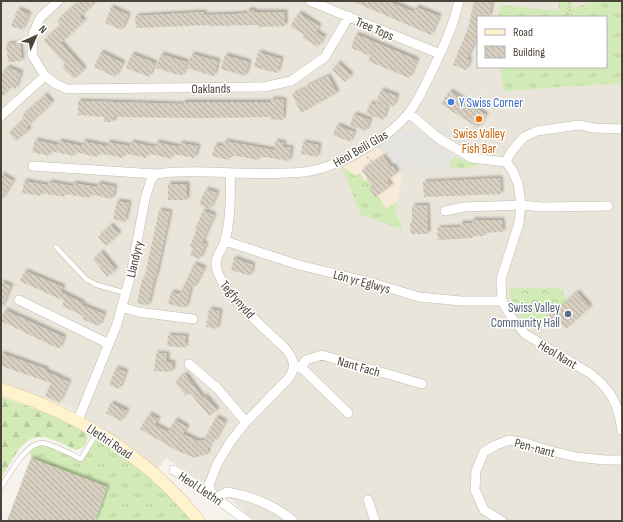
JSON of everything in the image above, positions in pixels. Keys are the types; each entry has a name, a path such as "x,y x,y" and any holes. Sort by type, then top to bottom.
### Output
{"main road":[{"name":"Llethri Road","path":"1,389 23,396 78,420 98,432 138,460 183,500 199,521"}],"street":[{"name":"Oaklands","path":"58,1 40,18 33,34 32,55 45,76 56,84 67,89 264,87 291,81 325,57 349,16"},
{"name":"Tree Tops","path":"310,1 440,54"},
{"name":"Heol Beili Glas","path":"230,173 286,173 318,169 338,163 380,142 409,113 422,91 454,22 460,1"},
{"path":"1,116 45,76"},
{"path":"409,113 438,138 472,158 506,162 511,152 524,137 537,131 579,125 594,128 622,129"},
{"name":"Heol Nant","path":"506,162 512,170 518,183 521,205 519,223 501,279 502,301 512,318 525,334 591,374 601,382 614,400 619,413 622,430"},
{"path":"33,166 156,174 174,171 230,173"},
{"name":"Tegfynydd","path":"230,173 232,199 225,241 216,262 216,272 220,281 234,298 284,348 297,366 304,370 348,413"},
{"name":"Llandyry","path":"78,420 110,344 122,307 143,216 145,199 151,180 156,174"},
{"path":"445,211 464,206 608,206"},
{"name":"Lôn yr Eglwys","path":"225,241 299,265 369,282 419,297 461,301 502,301"},
{"path":"19,300 110,344"},
{"path":"122,307 138,312 193,318"},
{"name":"Nant Fach","path":"297,366 306,360 322,355 422,384"},
{"path":"189,364 217,388 246,422"},
{"path":"293,521 285,514 246,495 227,492 215,497 209,485 217,464 231,441 246,422 288,379 297,366"},
{"name":"Pen-nant","path":"502,521 484,510 475,490 476,471 484,452 496,445 509,440 526,443 576,457 622,460"},
{"name":"Heol Llethri","path":"174,470 215,497 247,521"},
{"path":"368,500 375,521"}],"lane":[{"path":"56,247 86,279 97,286 126,293"},
{"path":"1,487 29,448 42,443 81,459 98,432"}],"path":[{"path":"565,16 570,11 569,1"}],"shaded area":[{"path":"1,1 622,1 622,521 255,521 231,500 166,458 158,469 108,431 70,408 1,382"},
{"path":"439,122 460,136 479,145 476,153 434,128"},
{"path":"419,130 453,156 449,168 420,168 405,166 395,213 401,223 402,229 361,215 342,168 399,132"},
{"path":"419,130 453,156 449,168 420,168 406,166 403,174 397,173 393,166 391,167 386,160 390,157 377,147 399,132"}],"green space":[{"path":"559,1 572,1 574,8 597,1 622,1 622,83 503,91 501,68 607,68 607,16 498,16 501,5 558,11"},
{"path":"453,156 461,160 480,165 466,168 449,168"},
{"path":"342,168 347,169 355,176 359,173 365,181 368,179 386,209 397,202 395,213 401,223 402,229 361,215"},
{"path":"509,288 561,288 567,301 533,330 517,311"},
{"path":"1,397 52,415 86,433 88,439 84,447 76,450 48,438 36,437 23,445 1,478"},
{"path":"98,432 199,521 95,521 107,487 31,458 29,448 42,443 81,459"}],"building":[{"path":"79,1 97,1 80,17 84,21 61,43 84,69 74,79 62,67 65,64 44,40 61,25 57,21"},
{"path":"352,1 388,1 414,12 416,7 439,16 431,35"},
{"path":"474,1 492,1 489,16 477,16 477,36 467,59 470,60 466,70 453,65 468,28"},
{"path":"111,7 128,15 122,30 105,23"},
{"path":"18,9 29,14 22,30 11,26"},
{"path":"247,10 254,10 254,12 285,12 285,26 259,27 259,25 211,25 136,28 135,16 204,12 204,15 236,14 247,13"},
{"path":"299,13 319,26 316,32 324,37 318,47 303,38 304,35 290,26"},
{"path":"356,34 417,60 409,78 368,61 370,56 351,48"},
{"path":"20,43 22,61 8,62 6,44"},
{"path":"101,52 123,63 115,77 94,67"},
{"path":"258,52 281,59 277,73 254,67"},
{"path":"132,54 155,63 149,77 126,68"},
{"path":"161,54 187,62 182,76 156,68"},
{"path":"192,54 218,61 214,76 187,68"},
{"path":"225,55 249,62 245,76 221,69"},
{"path":"338,63 351,75 345,82 332,70"},
{"path":"8,67 21,73 15,90 12,86 1,98 1,74"},
{"path":"328,76 337,93 301,113 292,95"},
{"path":"381,90 397,96 393,107 388,105 383,120 366,113 370,103 375,105"},
{"path":"450,91 486,115 478,128 441,104"},
{"path":"45,95 52,103 27,127 29,130 16,141 9,133 24,119 22,116"},
{"path":"271,99 284,100 283,120 270,119 270,117 114,117 114,122 104,122 104,117 78,115 78,101 183,104 183,102 271,102"},
{"path":"354,114 370,120 366,131 350,125"},
{"path":"337,125 354,132 350,142 333,135"},
{"path":"35,140 58,145 59,141 82,146 83,141 107,146 107,142 130,146 131,142 155,147 156,142 179,147 180,143 198,146 195,158 172,154 171,159 147,153 146,158 124,153 123,158 99,153 98,157 75,152 74,156 50,151 49,156 32,152"},
{"path":"225,141 274,150 275,141 284,143 283,147 291,148 289,161 259,156 259,160 230,155 229,160 212,156 215,145 223,146"},
{"path":"303,142 319,145 317,157 301,154"},
{"path":"383,156 391,167 393,166 397,173 387,180 391,186 375,197 369,188 372,186 362,170"},
{"path":"1,174 13,181 1,201"},
{"path":"500,178 501,194 424,197 423,182"},
{"path":"24,181 48,185 49,182 73,186 73,183 97,187 98,183 115,187 112,199 89,194 89,198 65,194 64,197 41,193 41,196 22,193"},
{"path":"168,184 187,184 187,200 168,200"},
{"path":"206,189 217,193 210,209 200,205"},
{"path":"117,201 129,203 125,222 113,219"},
{"path":"427,205 428,234 411,234 410,222 412,222 412,206"},
{"path":"159,210 170,212 148,306 137,303 142,279 144,280"},
{"path":"203,210 214,215 202,243 206,244 200,259 190,255 193,248 190,246"},
{"path":"472,220 502,220 503,232 484,233 484,236 472,236 472,238 438,240 437,228 460,227 460,223 472,223"},
{"path":"111,225 119,234 106,246 98,237"},
{"path":"101,252 116,270 107,277 93,259"},
{"path":"234,258 253,265 250,276 231,270"},
{"path":"194,264 204,268 194,288 191,286 186,308 168,304 171,292 180,294"},
{"path":"25,271 63,287 61,292 83,303 82,305 104,314 99,326 82,319 83,316 62,306 64,301 20,281"},
{"path":"1,282 11,286 1,310"},
{"name":"Swiss Valley Community Hall","path":"577,292 590,307 566,329 559,322 552,328 545,320"},
{"path":"209,309 220,311 217,329 206,327"},
{"path":"5,310 64,337 59,349 1,321"},
{"path":"168,335 186,336 185,348 167,346"},
{"path":"1,353 46,369 46,371 69,382 59,403 45,396 51,383 1,366"},
{"path":"156,353 167,354 167,362 173,363 172,372 154,371"},
{"path":"116,368 126,372 119,389 109,385"},
{"path":"185,374 203,398 205,396 217,410 209,416 190,393 186,396 175,382"},
{"path":"111,403 127,411 121,421 106,413"},
{"path":"149,414 158,419 155,425 168,432 175,420 187,427 183,434 198,441 204,440 216,417 225,422 214,442 212,441 207,450 208,454 194,458 174,449 140,429"},
{"path":"31,458 107,487 95,521 7,521"}],"place":[{"name":"Y Swiss Corner","path":"451,102"},
{"name":"Swiss Valley Fish Bar","path":"479,119"},
{"name":"Swiss Valley Community Hall","path":"568,314"}]}
